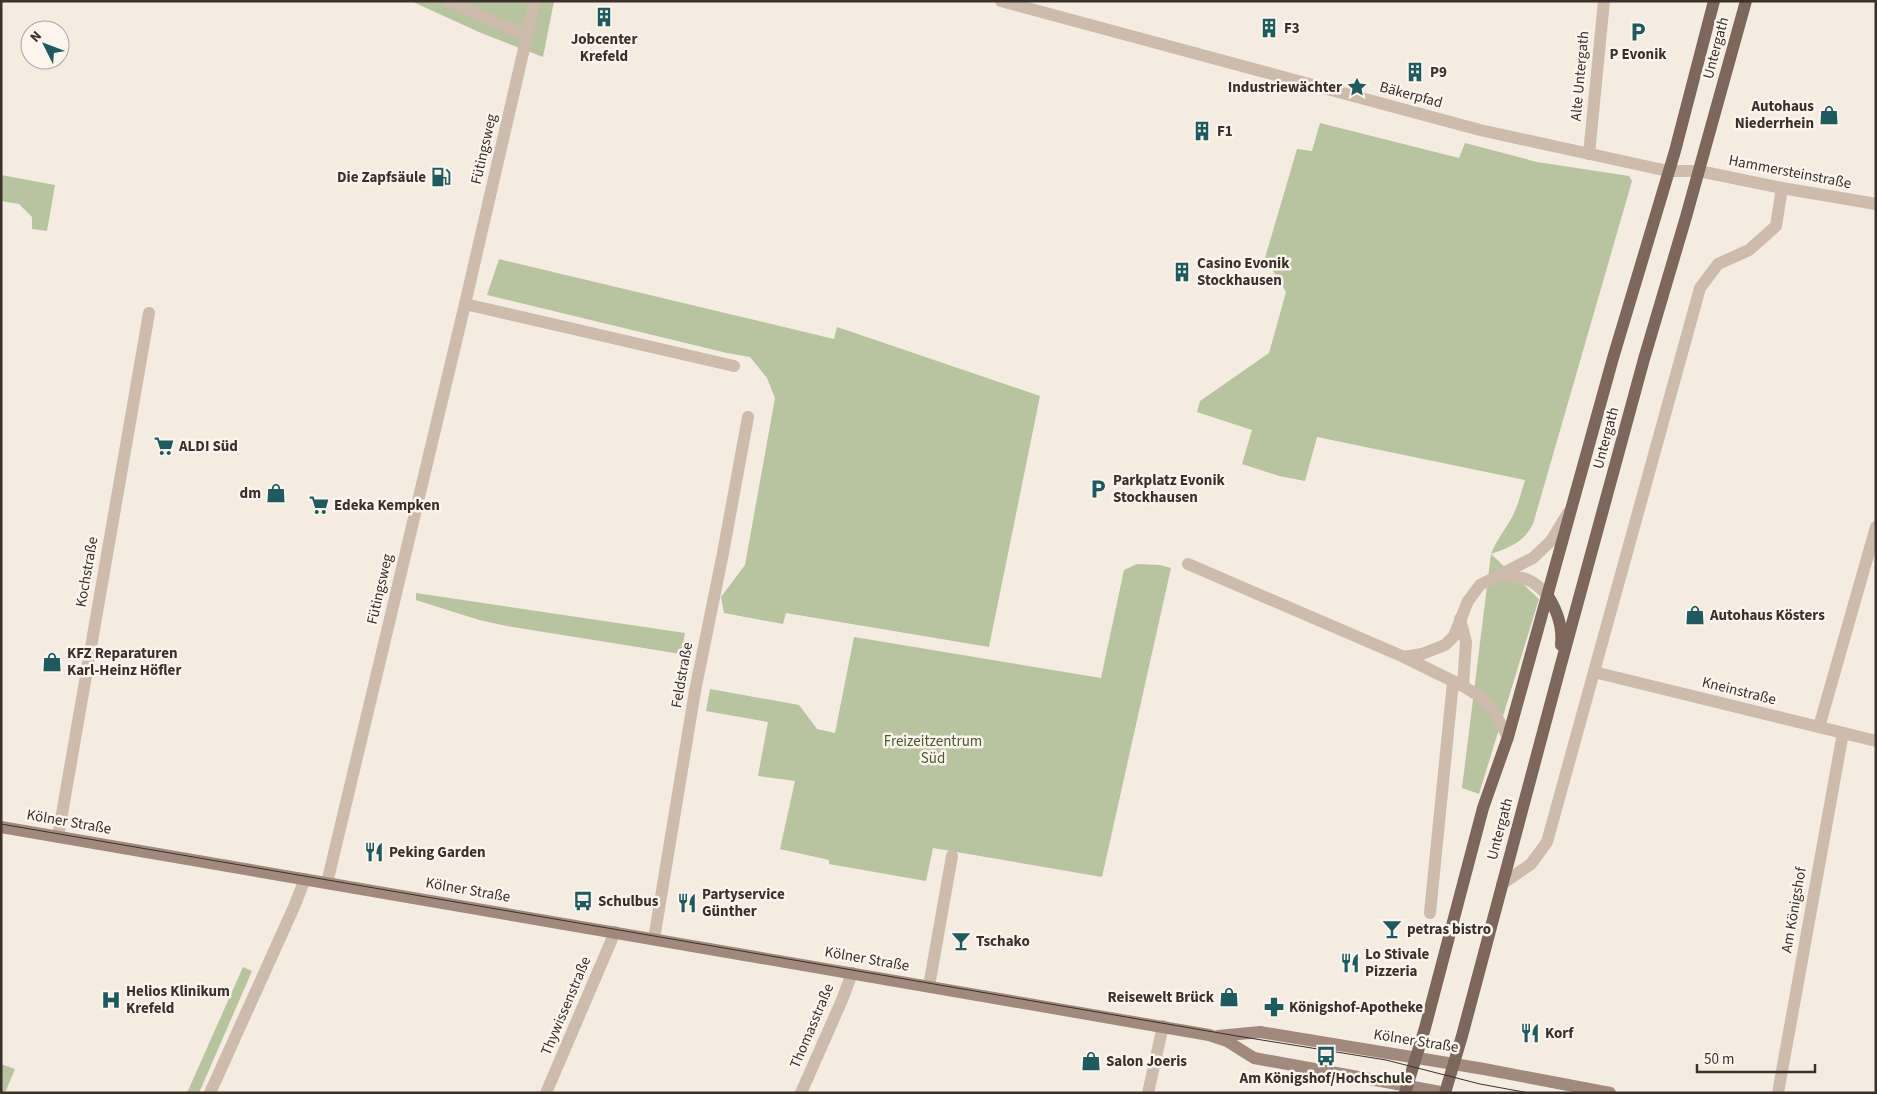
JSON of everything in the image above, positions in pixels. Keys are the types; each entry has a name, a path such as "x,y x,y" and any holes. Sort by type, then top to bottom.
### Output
{"main road":[{"name":"Untergath","path":"1406,1089 1425,1028 1484,808 1508,737 1548,596 1714,1"},
{"name":"Untergath","path":"1446,1093 1644,359 1746,1"},
{"path":"1548,596 1556,610 1562,632 1560,668"},
{"name":"Kölner Straße","path":"1,827 1216,1036 1260,1032 1416,1057 1610,1093"},
{"name":"Kölner Straße","path":"1216,1036 1254,1058 1406,1089 1446,1093"}],"street":[{"path":"448,1 527,36"},
{"name":"Fütingsweg","path":"327,883 466,304 535,1"},
{"name":"Bäkerpfad","path":"1002,1 1471,128 1668,171 1699,171"},
{"name":"Alte Untergath","path":"1589,154 1604,1"},
{"name":"Hammersteinstraße","path":"1699,171 1876,204"},
{"name":"Untergath","path":"1502,884 1531,864 1547,842 1700,288 1718,264 1749,250 1776,226 1782,188"},
{"path":"466,304 734,366"},
{"name":"Kochstraße","path":"58,837 149,313"},
{"name":"Feldstraße","path":"654,939 695,691 725,544 748,417"},
{"name":"Untergath","path":"1404,657 1422,654 1445,645 1454,636 1468,601 1480,585 1533,558 1551,541 1573,504"},
{"path":"1819,727 1876,527"},
{"path":"1188,564 1404,657 1458,684 1482,698 1494,712 1508,737"},
{"path":"1501,575 1525,577 1540,587 1548,596"},
{"path":"1430,913 1458,684 1466,642 1460,619"},
{"name":"Kneinstraße","path":"1594,672 1876,741"},
{"name":"Am Königshof","path":"1778,1093 1843,733"},
{"path":"929,986 952,856"},
{"path":"210,1093 305,879"},
{"name":"Thywissenstraße","path":"546,1093 615,932"},
{"name":"Thomasstraße","path":"801,1093 852,973"},
{"path":"1148,1093 1163,1026"}],"green space":[{"path":"411,1 554,1 543,57 481,33"},
{"path":"1320,123 1459,158 1465,143 1537,162 1629,176 1632,181 1533,524 1525,536 1515,544 1504,549 1491,554 1513,514 1525,480 1317,437 1305,481 1279,476 1242,464 1252,430 1197,412 1200,401 1269,353 1286,292 1265,258 1297,149 1312,151"},
{"path":"1,175 55,185 47,231 32,229 32,217 19,204 1,201"},
{"path":"499,259 834,339 837,327 1040,396 989,647 786,613 783,624 724,613 721,597 745,565 775,398 767,378 750,357 487,295"},
{"path":"1491,554 1539,599 1479,794 1462,788"},
{"name":"Freizeitzentrum Süd","path":"1137,564 1160,565 1171,568 1102,877 933,848 926,881 829,864 829,860 780,849 795,781 758,776 768,722 706,711 710,689 799,705 817,729 835,733 854,637 1101,678 1124,570"},
{"path":"416,593 685,633 681,654 479,620 416,600"},
{"path":"243,967 252,971 199,1093 187,1093"},
{"path":"1,1064 15,1069 5,1093 1,1093"}],"tram line":[{"path":"1,824 1386,1060 1480,1084 1529,1093"}],"place":[{"name":"Jobcenter Krefeld","path":"604,17"},
{"name":"F3","path":"1269,28"},
{"name":"P Evonik","path":"1638,32"},
{"name":"P9","path":"1415,72"},
{"name":"Industriewächter","path":"1357,87"},
{"name":"Autohaus Niederrhein","path":"1829,115"},
{"name":"F1","path":"1202,131"},
{"name":"Die Zapfsäule","path":"441,177"},
{"name":"Casino Evonik Stockhausen","path":"1182,272"},
{"name":"ALDI Süd","path":"164,446"},
{"name":"Parkplatz Evonik Stockhausen","path":"1098,489"},
{"name":"dm","path":"276,493"},
{"name":"Edeka Kempken","path":"319,505"},
{"name":"Autohaus Kösters","path":"1695,615"},
{"name":"KFZ Reparaturen Karl-Heinz Höfler","path":"52,662"},
{"name":"Peking Garden","path":"374,852"},
{"name":"Schulbus","path":"583,901"},
{"name":"Partyservice Günther","path":"687,903"},
{"name":"petras bistro","path":"1392,929"},
{"name":"Tschako","path":"961,941"},
{"name":"Lo Stivale Pizzeria","path":"1350,963"},
{"name":"Reisewelt Brück","path":"1229,997"},
{"name":"Helios Klinikum Krefeld","path":"111,1000"},
{"name":"Königshof-Apotheke","path":"1274,1007"},
{"name":"Korf","path":"1530,1033"},
{"name":"Am Königshof/Hochschule","path":"1326,1056"},
{"name":"Salon Joeris","path":"1091,1061"}]}
